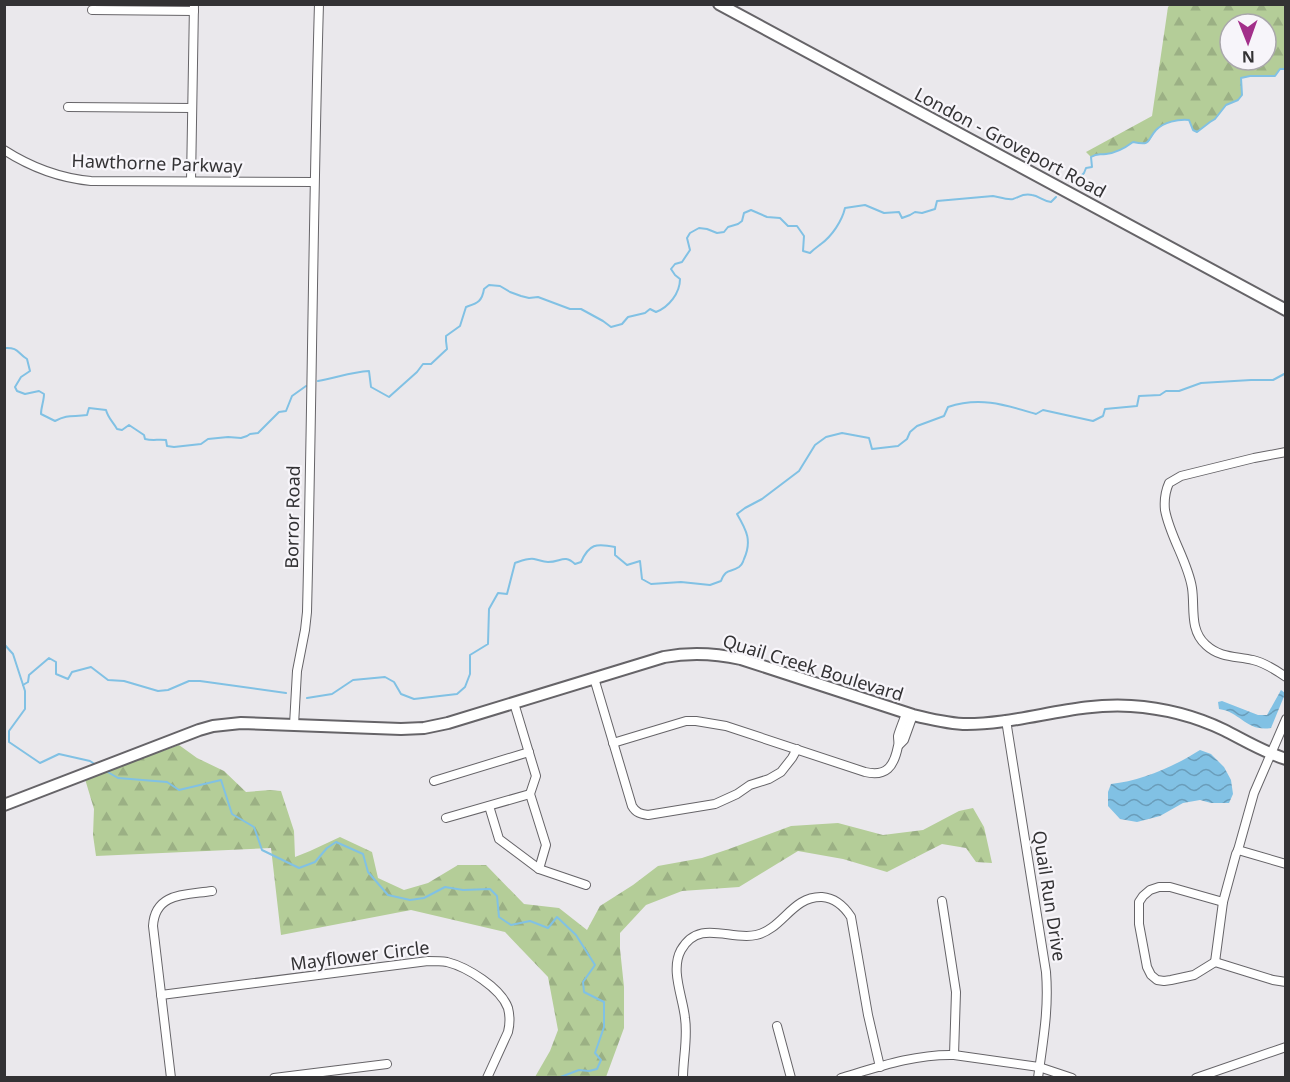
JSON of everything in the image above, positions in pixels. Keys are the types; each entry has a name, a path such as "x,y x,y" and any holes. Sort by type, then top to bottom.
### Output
{"street":[{"name":"Borror Road","path":"294,724 297,671 308,612 319,4"},
{"name":"London - Groveport Road","path":"719,4 1286,310"},
{"path":"92,10 194,8 190,181"},
{"path":"68,107 192,108"},
{"name":"Hawthorne Parkway","path":"4,150 43,171 91,181 314,182"},
{"path":"1286,452 1181,476 1169,483 1164,496 1176,545 1188,571 1192,589 1193,618 1205,645 1230,657 1263,663 1286,677"},
{"name":"Quail Creek Boulevard","path":"294,724 390,729 424,728 448,723 663,657 696,653 719,654 741,659 910,714 963,724 1108,706 1151,708 1201,720 1270,754 1286,759"},
{"path":"594,678 632,806 640,814 648,815 715,804 781,772 796,749"},
{"path":"514,703 536,776 530,794 546,845 539,869"},
{"path":"613,742 686,721 696,721 726,726 874,774 881,774 890,768 899,745 898,737 910,714"},
{"path":"1215,962 1223,902 1236,854 1254,793 1286,719"},
{"name":"Quail Run Drive","path":"1006,720 1046,972 1047,1016 1038,1077"},
{"path":"4,806 213,726 241,723 294,724"},
{"path":"434,781 529,752"},
{"path":"446,818 530,794"},
{"path":"489,806 498,839 539,869 586,885"},
{"path":"1238,850 1286,864"},
{"path":"1223,902 1170,887 1159,887 1143,896 1139,902 1139,924 1150,975 1157,980 1171,980 1194,975 1215,962 1286,982"},
{"path":"171,1077 153,926 155,913 158,907 169,898 212,891"},
{"path":"683,1077 686,1035 677,958 687,942 703,933 723,933 737,937 759,935 768,931 802,901 820,897 829,898 846,908 851,917 868,1015 880,1067"},
{"path":"942,901 956,992 954,1055"},
{"name":"Mayflower Circle","path":"161,995 428,961 446,962 462,967 490,986 500,995 508,1009 510,1024 508,1032 487,1077"},
{"path":"777,1026 790,1077"},
{"path":"1196,1077 1286,1047"},
{"path":"841,1077 924,1056 954,1055 1039,1067 1072,1077"},
{"path":"274,1077 387,1064"}],"green space":[{"path":"1170,5 1285,5 1285,69 1280,69 1278,72 1278,12 1218,12 1218,72 1278,72 1275,76 1241,78 1242,95 1238,100 1226,105 1215,119 1197,132 1193,130 1189,120 1180,120 1159,127 1146,143 1133,142 1117,151 1091,157 1086,152 1152,116"},
{"path":"179,745 197,758 224,771 246,792 281,791 294,831 295,857 340,837 372,852 378,878 404,890 428,883 458,865 486,865 524,904 559,908 587,930 600,906 658,866 702,858 791,826 838,823 883,835 923,830 959,811 973,808 984,827 992,863 976,862 966,848 942,844 887,872 843,859 798,851 739,887 682,891 646,905 620,933 624,1028 606,1077 535,1077 550,1051 558,1030 548,977 505,932 411,910 281,935 271,848 96,856 93,835 94,809 85,779"}],"water":[{"path":"1281,690 1285,694 1271,728 1249,725 1233,714 1219,709 1218,702 1222,701 1258,715 1267,715"},
{"path":"1200,750 1211,754 1224,767 1231,780 1233,794 1229,803 1211,803 1200,800 1183,803 1160,816 1137,822 1120,819 1108,806 1108,792 1111,784 1134,780 1157,772"}],"waterway":[{"path":"1074,183 1086,168 1092,167 1091,157 1117,151 1133,142 1146,143 1159,127 1171,122 1189,120 1193,130 1197,132 1215,119 1226,105 1238,100 1242,95 1241,78 1275,76 1280,69 1286,69"},
{"path":"318,381 369,371 371,387 389,397 423,364 431,364 447,349 446,336 460,326 466,307 478,301 484,289 489,285 500,286 529,298 538,297 570,309 581,309 611,327 622,324 628,317 645,313 650,309 656,312 669,303 676,294 680,279 671,269 675,264 682,262 690,250 687,238 690,233 699,228 717,233 724,232 728,227 742,221 744,213 751,210 767,217 780,218 788,226 797,226 804,236 803,251 810,253 833,233 845,208 865,205 884,213 899,212 902,218 915,212 922,213 935,209 937,201 993,196 1013,199 1029,195 1051,202 1056,197"},
{"path":"4,348 15,349 27,359 30,371 21,377 15,387 17,391 25,394 39,391 44,394 41,414 55,421 87,415 89,408 106,410 117,429 122,430 129,425 144,435 145,439 166,440 167,446 174,447 201,444 208,439 241,438 258,433 279,412 286,411 292,396 306,386"},
{"path":"307,698 332,694 353,680 385,677 394,682 401,694 414,699 457,694 465,687 470,674 470,655 488,644 489,609 498,593 507,594 515,563 524,560 552,562 568,559 575,564 581,562 590,548 603,545 615,547 615,555 627,565 640,561 642,579 651,584 681,582 710,585 721,581 727,572 741,565 748,547 747,536 737,514 762,499 799,471 815,445 826,437 842,433 869,438 872,449 898,446 917,426 944,416 948,407 971,402 993,403 1036,414 1043,410 1093,421 1103,416 1105,409 1137,406 1139,396 1160,395 1166,391 1179,391 1201,383 1273,380 1286,373"},
{"path":"4,644 13,654 25,691 25,709 9,731 9,742 40,763 59,754 90,761 96,765"},
{"path":"23,685 28,682 29,675 49,658 56,662 56,674 68,679 72,672 91,667 108,680 124,681 158,691 168,690 189,681 200,681 286,693"},
{"path":"106,771 118,778 167,782 179,790 221,780 232,814 254,827 262,850 299,868 315,862 327,848 336,842 363,854 368,872 388,895 410,900 424,898 445,887 463,890 490,889 497,896 499,917 511,925 530,921 548,928 557,917 576,935 595,965 583,982 584,992 604,1002 604,1027 595,1053 601,1060 597,1069 579,1070 558,1078"}]}
